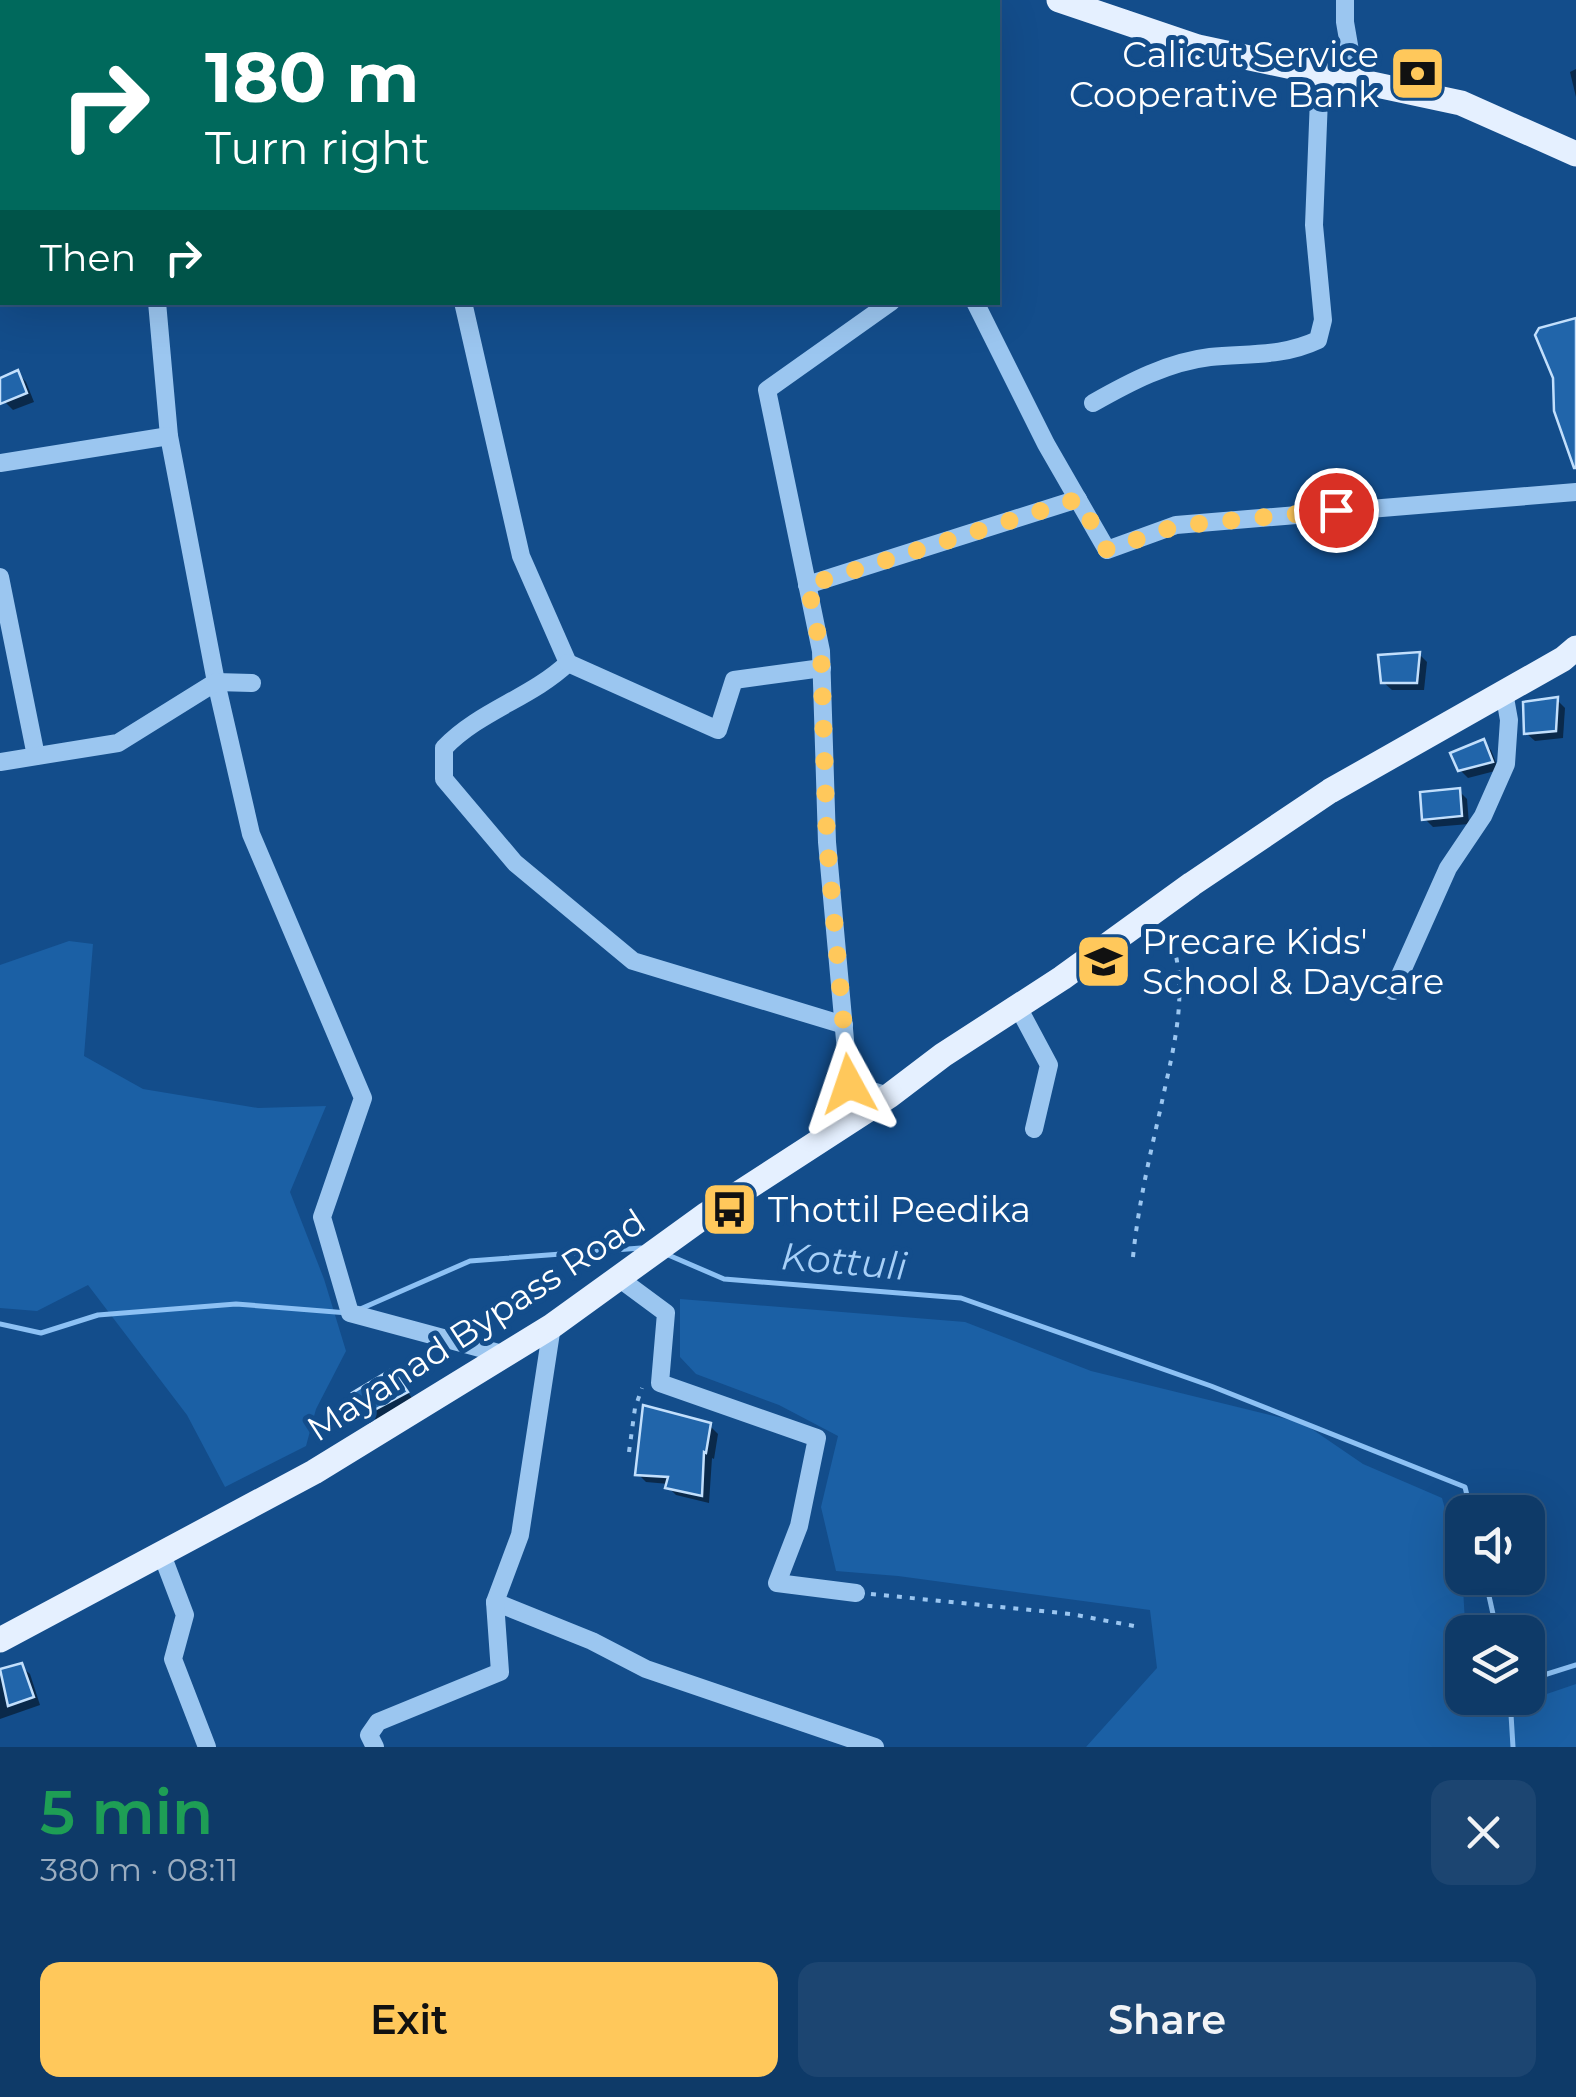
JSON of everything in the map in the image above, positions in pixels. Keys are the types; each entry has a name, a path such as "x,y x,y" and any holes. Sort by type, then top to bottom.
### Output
{"main road":[{"path":"1059,0 1198,47 1462,103 1574,147"},
{"name":"Mayanad Bypass Road","path":"0,1640 314,1472 506,1355 622,1278 707,1214 890,1096 942,1054 1330,791 1576,648"}],"street":[{"path":"1346,0 1345,22 1355,80"},
{"path":"1093,403 1167,366 1209,357 1258,356 1318,340 1323,302 1314,225 1320,73"},
{"path":"157,305 169,436 216,682 251,834 363,1098 322,1217 350,1313 506,1355"},
{"path":"464,305 521,556 568,663 718,730 734,680 822,668"},
{"path":"887,305 767,390 822,668 827,842 849,1084 890,1096"},
{"path":"976,305 1046,444 1107,550 1176,526 1576,492"},
{"path":"0,463 169,436"},
{"path":"808,585 1078,499"},
{"path":"0,577 36,756"},
{"path":"568,663 554,677 460,731 444,748 444,779 515,862 634,962 844,1025"},
{"path":"0,762 118,743 216,682 252,683"},
{"path":"1393,991 1448,868 1483,816 1506,764 1509,720 1504,692"},
{"path":"1018,1006 1050,1065 1034,1129"},
{"path":"622,1278 666,1313 660,1381 816,1446 799,1526 777,1583 856,1593"},
{"path":"375,1747 370,1735 378,1722 500,1672 495,1602 520,1535 552,1326"},
{"path":"161,1552 185,1614 174,1660 207,1747"},
{"path":"495,1602 592,1641 646,1669 875,1747"}],"path":[{"path":"1133,1256 1137,1218 1178,1024 1180,975 1172,938 1158,909"},
{"path":"629,1452 634,1408 642,1388 660,1381"},
{"path":"856,1593 1071,1614 1139,1627"}],"shaded area":[{"path":"69,941 93,944 84,1056 143,1089 258,1108 326,1106 290,1192 324,1279 346,1351 316,1409 306,1446 225,1487 187,1415 88,1285 37,1311 0,1308 0,965"},
{"path":"680,1299 965,1322 1091,1371 1303,1423 1363,1464 1442,1498 1445,1595 1463,1595 1465,1615 1445,1615 1445,1715 1545,1715 1545,1695 1576,1684 1576,1747 1086,1747 1157,1668 1150,1610 836,1571 821,1507 838,1436 779,1405 696,1374 680,1357"}],"building":[{"path":"1576,318 1574,468 1554,411 1553,378 1535,335 1539,328"},
{"path":"18,370 27,393 0,404 0,378"},
{"path":"1420,652 1417,683 1381,683 1378,655"},
{"path":"1558,697 1556,731 1524,734 1523,702"},
{"path":"1484,739 1493,762 1458,771 1450,753"},
{"path":"1460,788 1462,816 1422,820 1420,792"},
{"path":"392,1369 408,1392 367,1414 352,1393"},
{"path":"643,1405 711,1423 704,1452 702,1496 665,1488 668,1477 635,1475"},
{"path":"22,1663 34,1697 8,1706 0,1669"}],"waterway":[{"name":"Kottuli","path":"358,1310 470,1261 641,1248"},
{"name":"Kottuli","path":"666,1254 724,1279 961,1298 1211,1386 1465,1487 1467,1495"},
{"name":"Kottuli","path":"0,1324 41,1333 98,1315 236,1304 348,1313"},
{"name":"Kottuli","path":"1489,1595 1493,1615"},
{"name":"Kottuli","path":"1545,1675 1576,1665"},
{"path":"1511,1715 1513,1747"}],"place":[{"name":"Calicut Service Cooperative Bank","path":"1418,74"},
{"name":"Precare Kids' School & Daycare","path":"1103,961"},
{"name":"Thottil Peedika","path":"729,1209"}],"route":[{"path":"849,1084 827,842 821,651 808,585 1078,499 1107,550 1176,526 1336,510"}]}
